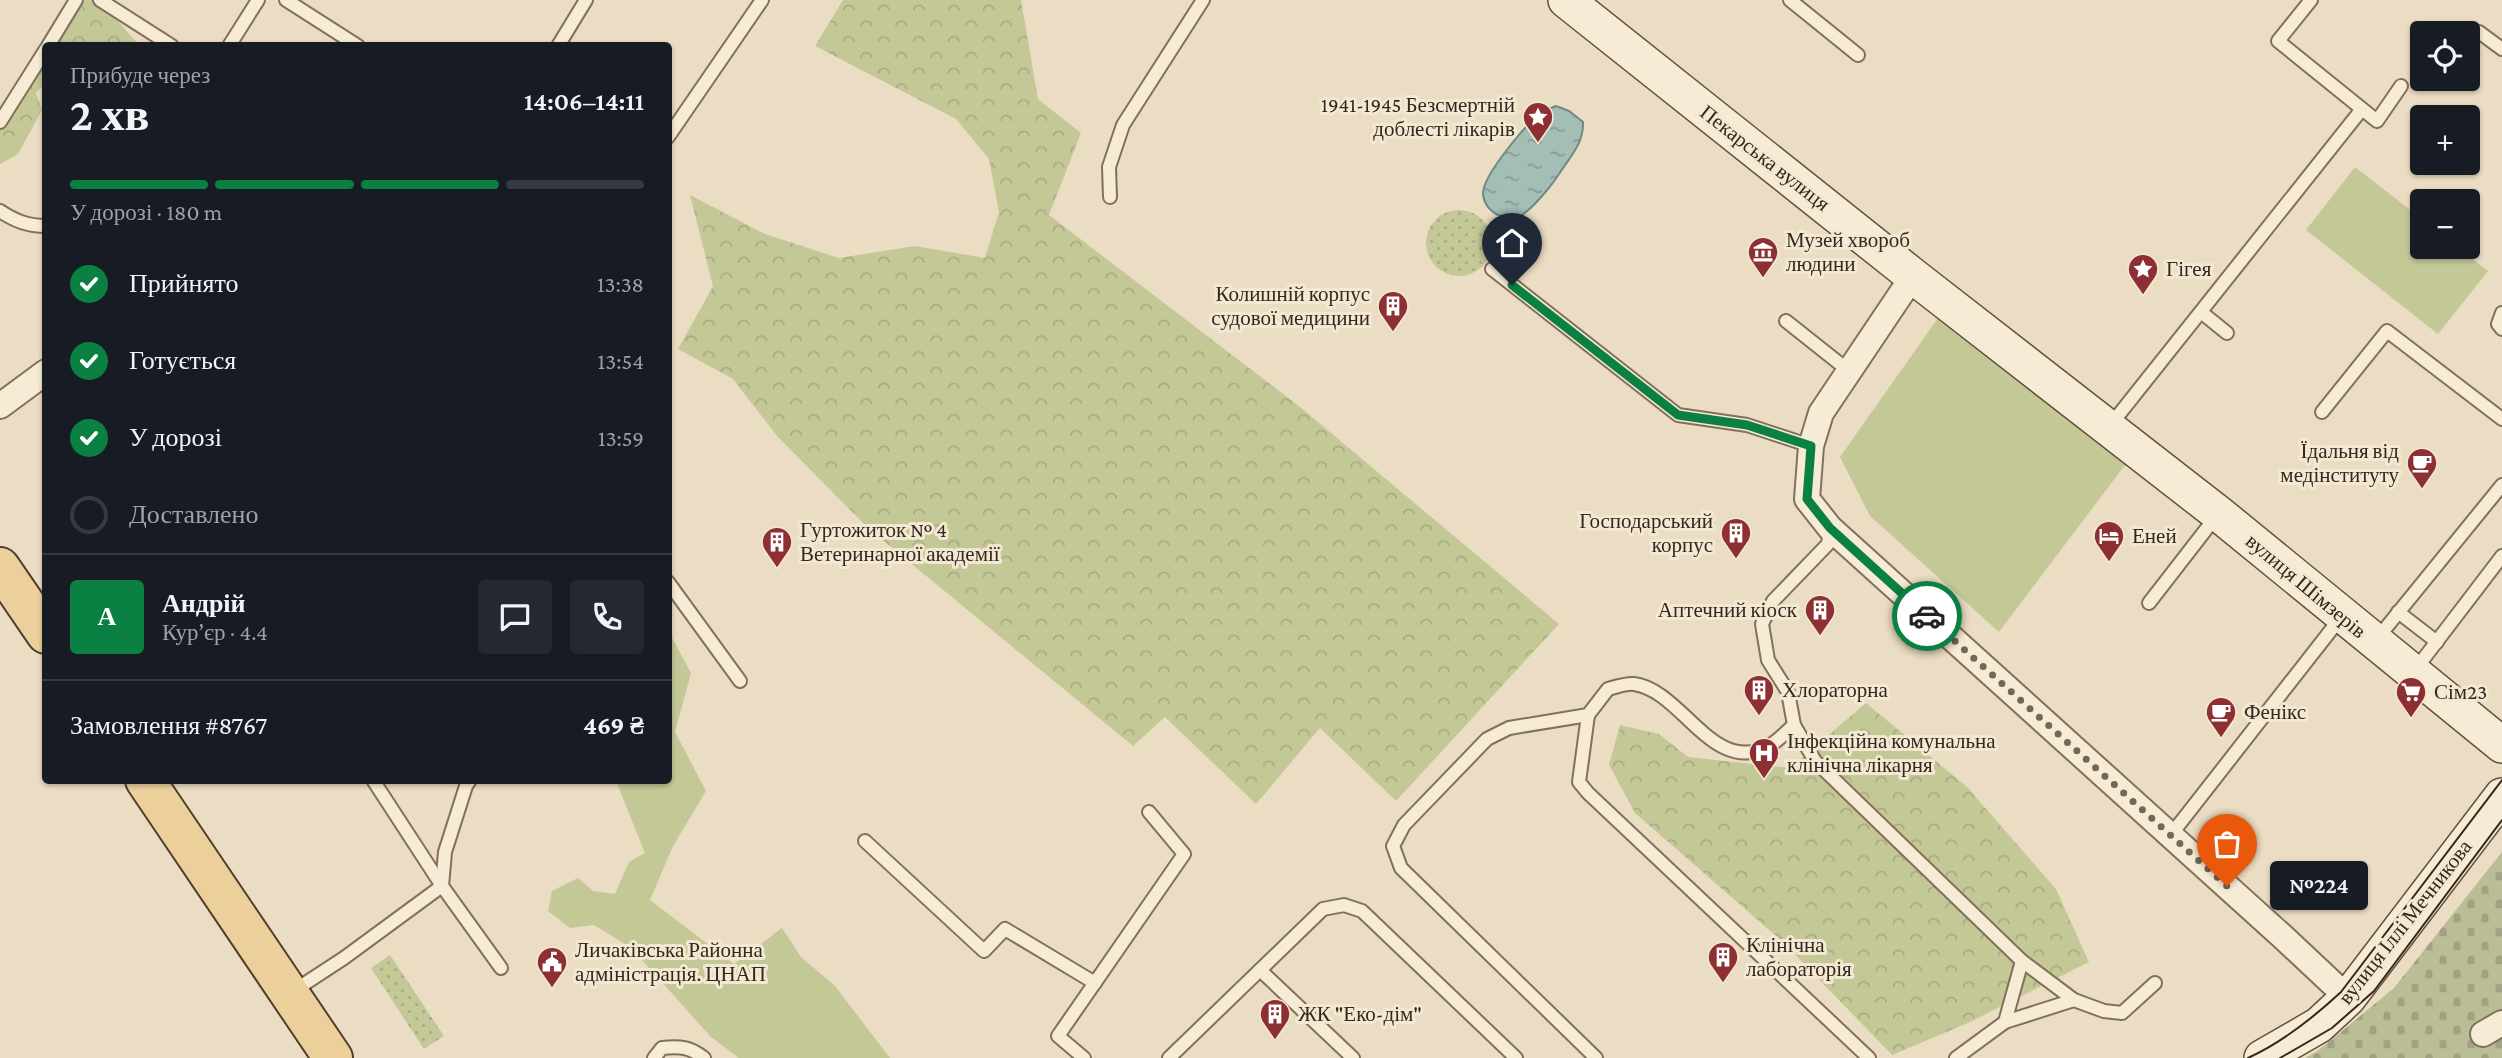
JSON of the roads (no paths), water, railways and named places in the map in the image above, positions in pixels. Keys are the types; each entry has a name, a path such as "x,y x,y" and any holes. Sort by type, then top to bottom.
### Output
{"main road":[{"path":"0,567 42,628"},
{"path":"148,784 333,1058"}],"street":[{"name":"Пекарська вулиця","path":"1566,0 1913,275"},
{"path":"1913,275 1821,413 1811,446 1807,499 1830,528 2348,998"},
{"name":"вулиця Шімзерів","path":"1913,275 2219,514 2502,746"},
{"path":"0,406 42,376"},
{"name":"вулиця Іллі Мечникова","path":"2262,1058 2319,1024 2348,998 2502,796"}],"lane":[{"path":"50,42 76,0"},
{"path":"100,0 166,42"},
{"path":"232,42 258,0"},
{"path":"286,0 352,42"},
{"path":"560,42 586,0"},
{"path":"672,130 762,0"},
{"path":"1110,197 1109,167 1123,125 1203,0"},
{"path":"1790,0 1858,55"},
{"path":"2311,0 2278,41 2377,121 2401,86"},
{"path":"2480,33 2502,49"},
{"path":"0,122 42,55"},
{"path":"2109,428 2362,109"},
{"path":"0,211 22,223 42,226"},
{"path":"1492,269 1678,415 1747,425 1811,446"},
{"path":"2201,312 2227,333"},
{"path":"2502,313 2498,324 2502,329"},
{"path":"1786,321 1849,371"},
{"path":"2322,412 2387,331 2502,419"},
{"path":"2374,642 2502,485"},
{"path":"2149,603 2219,514"},
{"path":"1830,528 1828,544 1773,601 1762,625 1768,660 1788,692 1794,725 1815,761 2022,961 2074,1000 2104,1011 2122,1013 2155,983"},
{"path":"2412,673 2502,556"},
{"path":"672,588 740,681"},
{"path":"2399,612 2437,642"},
{"path":"2171,836 2342,616"},
{"path":"1794,725 1768,747 1746,752 1717,745 1657,691 1633,684 1608,689 1588,715 1579,782 1869,1058"},
{"path":"1588,715 1510,727 1487,739 1404,825 1393,846 1401,868 1596,1058"},
{"path":"376,784 442,886 501,968"},
{"path":"289,995 442,886 445,852 467,784"},
{"path":"1084,1058 1058,1036 1184,854 1149,812"},
{"path":"865,841 984,951 1005,929 1095,983"},
{"path":"1169,1058 1323,909 1344,905 1362,911 1516,1058"},
{"path":"2005,1022 2022,961"},
{"path":"1260,970 1353,1058"},
{"path":"1956,1058 2005,1022 2074,1000"},
{"path":"654,1058 662,1048 680,1046 693,1049 704,1058"}],"water":[{"path":"1556,106 1569,111 1583,122 1576,150 1552,184 1527,211 1510,218 1498,215 1488,207 1483,194 1490,175 1506,150 1526,127 1541,113"}],"tram line":[{"path":"2248,1058 2297,1029 2341,992 2502,780"},
{"path":"2280,1058 2332,1028 2374,991 2502,820"}],"place":[{"name":"1941-1945 Безсмертній доблесті лікарів","path":"1538,144"},
{"name":"Музей хвороб людини","path":"1763,279"},
{"name":"Гігея","path":"2143,296"},
{"name":"Колишній корпус судової медицини","path":"1393,333"},
{"name":"Їдальня від медінституту","path":"2422,490"},
{"name":"Господарський корпус","path":"1736,560"},
{"name":"Еней","path":"2109,563"},
{"name":"Гуртожиток № 4 Ветеринарної академії","path":"777,569"},
{"name":"Аптечний кіоск","path":"1820,637"},
{"name":"Хлораторна","path":"1759,717"},
{"name":"Сім23","path":"2411,719"},
{"name":"Фенікс","path":"2221,739"},
{"name":"Інфекційна комунальна клінічна лікарня","path":"1764,780"},
{"name":"№224","path":"2227,886"},
{"name":"Клінічна лабораторія","path":"1723,984"},
{"name":"Личаківська Районна адміністрація. ЦНАП","path":"552,989"},
{"name":"ЖК \"Еко-дім\"","path":"1275,1041"}]}
